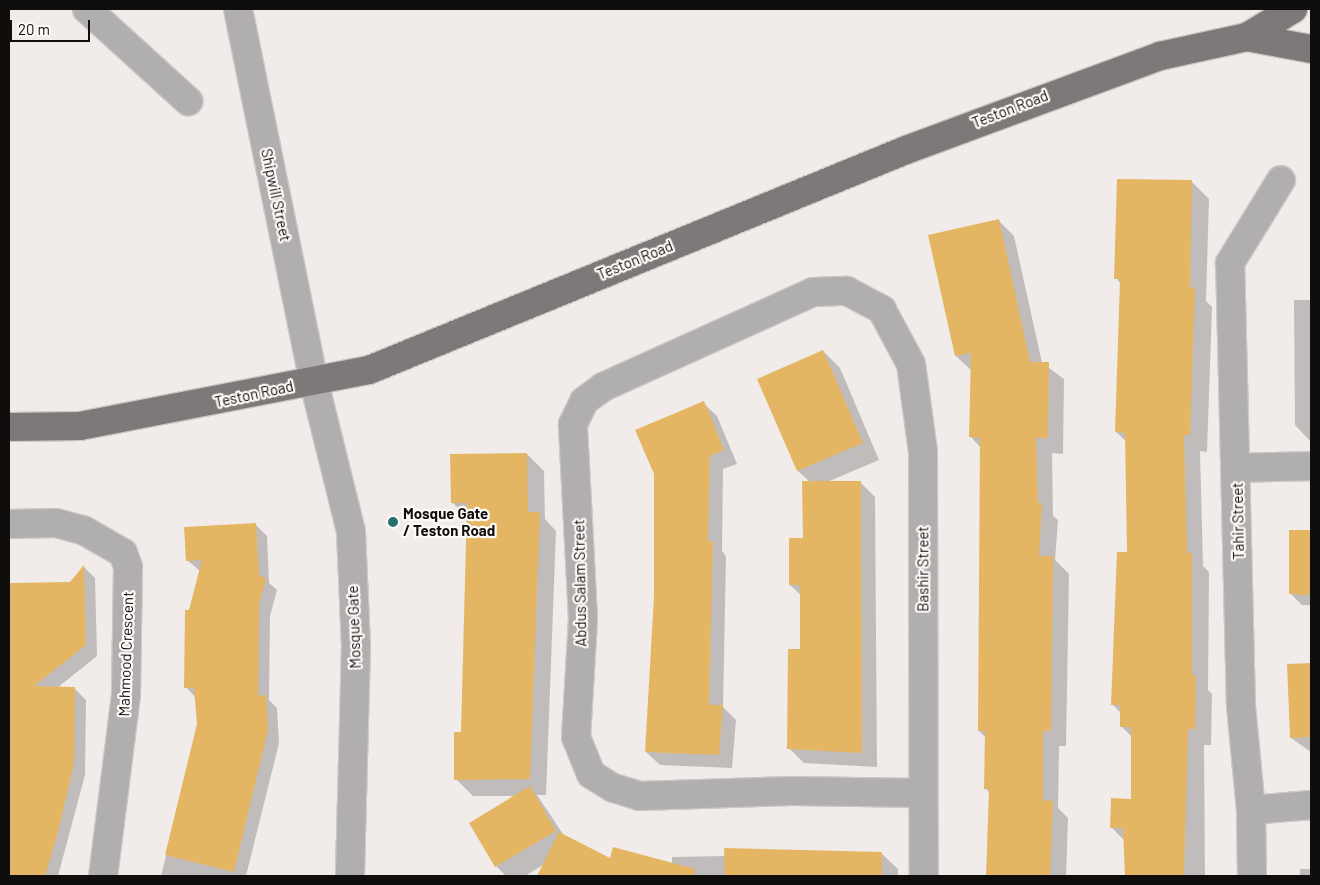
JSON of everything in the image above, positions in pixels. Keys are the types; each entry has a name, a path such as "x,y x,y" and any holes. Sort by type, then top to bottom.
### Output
{"main road":[{"name":"Teston Road","path":"9,427 80,426 369,370 1079,82 1160,56 1247,37 1294,9"},
{"name":"Teston Road","path":"1247,37 1311,49"}],"street":[{"path":"87,9 188,101"},
{"name":"Shipwill Street","path":"238,9 314,382"},
{"name":"Tahir Street","path":"1252,876 1251,810 1241,708 1237,468 1230,263 1281,180"},
{"name":"Abdus Salam Street","path":"846,292 812,292 603,387 584,401 573,424 584,618 576,737 591,774 613,788 640,796 791,790 923,793"},
{"name":"Bashir Street","path":"846,292 882,310 912,374 923,452 924,876"},
{"name":"Mosque Gate","path":"314,382 351,532 356,645 350,876"},
{"path":"1237,468 1311,466"},
{"name":"Mahmood Crescent","path":"9,524 56,523 83,530 123,553 128,567 126,695 103,876"},
{"path":"1251,810 1311,805"}],"building":[{"path":"1117,179 1192,180 1190,288 1195,288 1190,435 1184,435 1187,553 1192,553 1192,675 1196,675 1195,729 1188,729 1184,876 1125,876 1123,828 1110,828 1111,798 1131,799 1131,727 1120,727 1120,705 1111,705 1117,552 1127,552 1125,433 1115,432 1120,279 1114,279"},
{"path":"999,219 1030,362 1049,362 1048,438 1036,438 1038,503 1042,503 1039,556 1053,556 1051,731 1043,731 1043,800 1053,801 1050,876 986,876 989,789 984,789 985,731 978,731 980,438 969,437 971,353 955,356 928,235"},
{"path":"823,350 863,443 797,471 757,379"},
{"path":"704,401 724,450 710,456 708,541 713,541 709,705 723,705 719,755 645,752 654,596 654,474 635,430"},
{"path":"527,453 528,512 540,512 530,779 454,780 454,732 461,732 467,503 451,503 450,454"},
{"path":"802,481 861,481 862,753 787,749 788,649 800,649 800,585 789,585 789,538 803,538"},
{"path":"256,523 259,576 266,578 259,604 258,696 266,695 268,730 234,872 165,855 197,724 194,688 184,688 185,610 189,610 202,560 186,561 184,527"},
{"path":"1289,530 1311,530 1311,595 1289,594"},
{"path":"84,565 86,645 34,686 75,687 74,763 58,832 45,876 9,876 9,583 70,582"},
{"path":"1311,663 1311,737 1290,738 1287,664"},
{"path":"530,786 556,831 495,867 469,823"},
{"path":"559,832 610,858 613,847 695,869 694,876 537,876"},
{"path":"724,848 882,852 882,876 725,876"}],"place":[{"name":"Mosque Gate / Teston Road","path":"393,522"}]}
